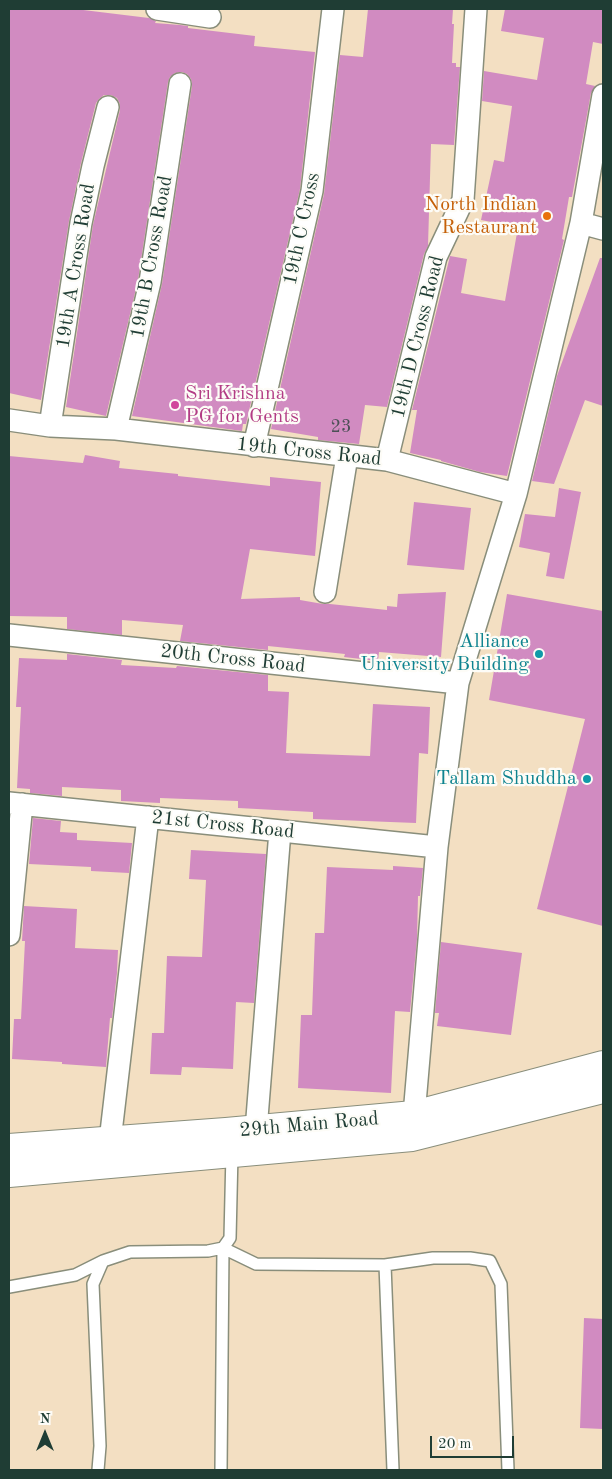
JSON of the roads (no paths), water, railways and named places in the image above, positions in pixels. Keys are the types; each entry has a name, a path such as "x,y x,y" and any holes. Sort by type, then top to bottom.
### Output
{"main road":[{"name":"29th Main Road","path":"9,1148 256,1130 414,1115 603,1065"},
{"name":"29th Main Road","path":"9,1173 412,1137 603,1089"}],"street":[{"path":"157,9 210,17"},
{"name":"19th C Cross","path":"254,446 312,192 334,9"},
{"name":"19th D Cross Road","path":"387,460 436,257 463,200 476,9"},
{"name":"19th B Cross Road","path":"116,429 150,282 180,84"},
{"path":"414,1115 437,847 458,683 516,494 581,222 603,95"},
{"name":"19th A Cross Road","path":"50,426 81,223 108,107"},
{"path":"581,222 603,229"},
{"name":"19th Cross Road","path":"9,420 50,426 116,429 387,460 516,494"},
{"path":"325,592 347,456"},
{"name":"20th Cross Road","path":"9,635 458,683"},
{"path":"9,935 15,804"},
{"name":"21st Cross Road","path":"15,804 437,847"},
{"path":"110,1141 148,817"},
{"path":"256,1130 280,831"}],"lane":[{"path":"221,1470 223,1248 230,1238 232,1153"},
{"path":"9,1287 76,1276 103,1261 130,1252 208,1251 223,1248 256,1264 385,1265 433,1258 470,1258 490,1261 501,1284 508,1470"},
{"path":"98,1470 100,1446 93,1284 103,1261"},
{"path":"385,1265 393,1470"}],"place":[{"name":"North Indian Restaurant","path":"547,216"},
{"name":"Sri Krishna PG for Gents","path":"175,405"},
{"name":"Alliance University Building","path":"539,654"},
{"name":"Tallam Shuddha","path":"587,779"}]}
